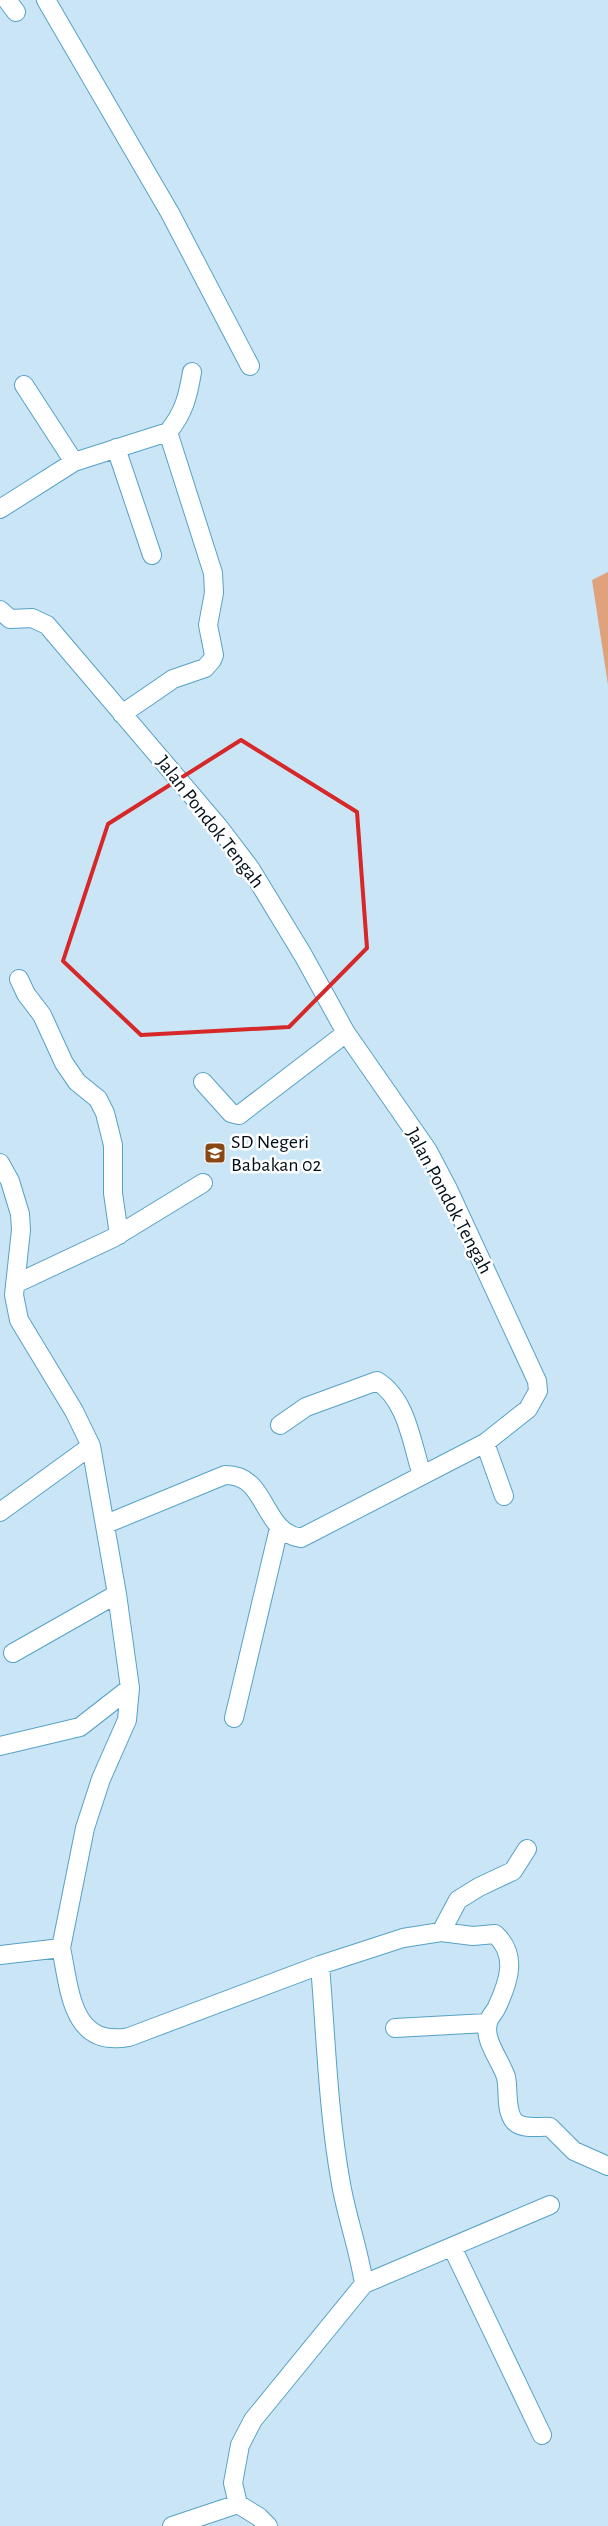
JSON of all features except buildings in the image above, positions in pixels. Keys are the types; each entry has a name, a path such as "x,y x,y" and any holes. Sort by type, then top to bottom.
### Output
{"street":[{"path":"46,0 170,213 250,366"},
{"path":"0,509 74,462 168,432 178,420 187,402 192,372"},
{"path":"24,385 74,462"},
{"path":"122,714 173,679 205,668 214,655 208,625 214,593 213,573 168,432"},
{"path":"116,448 152,555"},
{"name":"Jalan Pondok Tengah","path":"0,610 10,618 32,618 47,625 218,826 250,868 303,955 346,1033 428,1151 448,1188 537,1381 536,1395 528,1409 485,1443 301,1538 288,1536 279,1528"},
{"path":"19,979 26,994 42,1015 64,1063 77,1082 98,1098 105,1113 113,1145 113,1193 119,1235"},
{"path":"203,1082 231,1113 239,1115 346,1033"},
{"path":"0,1163 13,1190 20,1214 15,1307 25,1333 51,1372 91,1446 106,1524 130,1688 127,1720 98,1788 85,1828 61,1948 72,2001 78,2016 93,2035 104,2039 129,2037 320,1965 403,1938 441,1932 473,1936 495,1934 503,1941 509,1954 510,1971 496,2008 488,2023 488,2036 505,2074 510,2113 515,2122 524,2127 550,2127 574,2151 608,2166"},
{"path":"15,1284 119,1235 204,1183"},
{"path":"280,1424 306,1407 377,1381 385,1386 402,1412 422,1475"},
{"path":"485,1443 504,1496"},
{"path":"0,1512 91,1446"},
{"path":"106,1524 225,1475 237,1475 250,1483 279,1528 234,1718"},
{"path":"13,1653 117,1594"},
{"path":"0,1746 80,1727 130,1688"},
{"path":"441,1932 458,1900 479,1887 513,1871 527,1849"},
{"path":"0,1955 61,1948"},
{"path":"320,1965 334,2140 341,2184 360,2257 364,2284"},
{"path":"396,2028 488,2023"},
{"path":"268,2526 259,2517 238,2504 233,2483 240,2445 253,2420 364,2284 550,2205"},
{"path":"452,2247 542,2435"},
{"path":"172,2526 238,2504"}],"highlighted area":[{"path":"241,740 357,812 367,948 289,1027 141,1035 63,961 108,824"}],"shaded area":[{"path":"608,572 608,685 592,580"}],"place":[{"name":"SD Negeri Babakan 02","path":"215,1153"}]}
